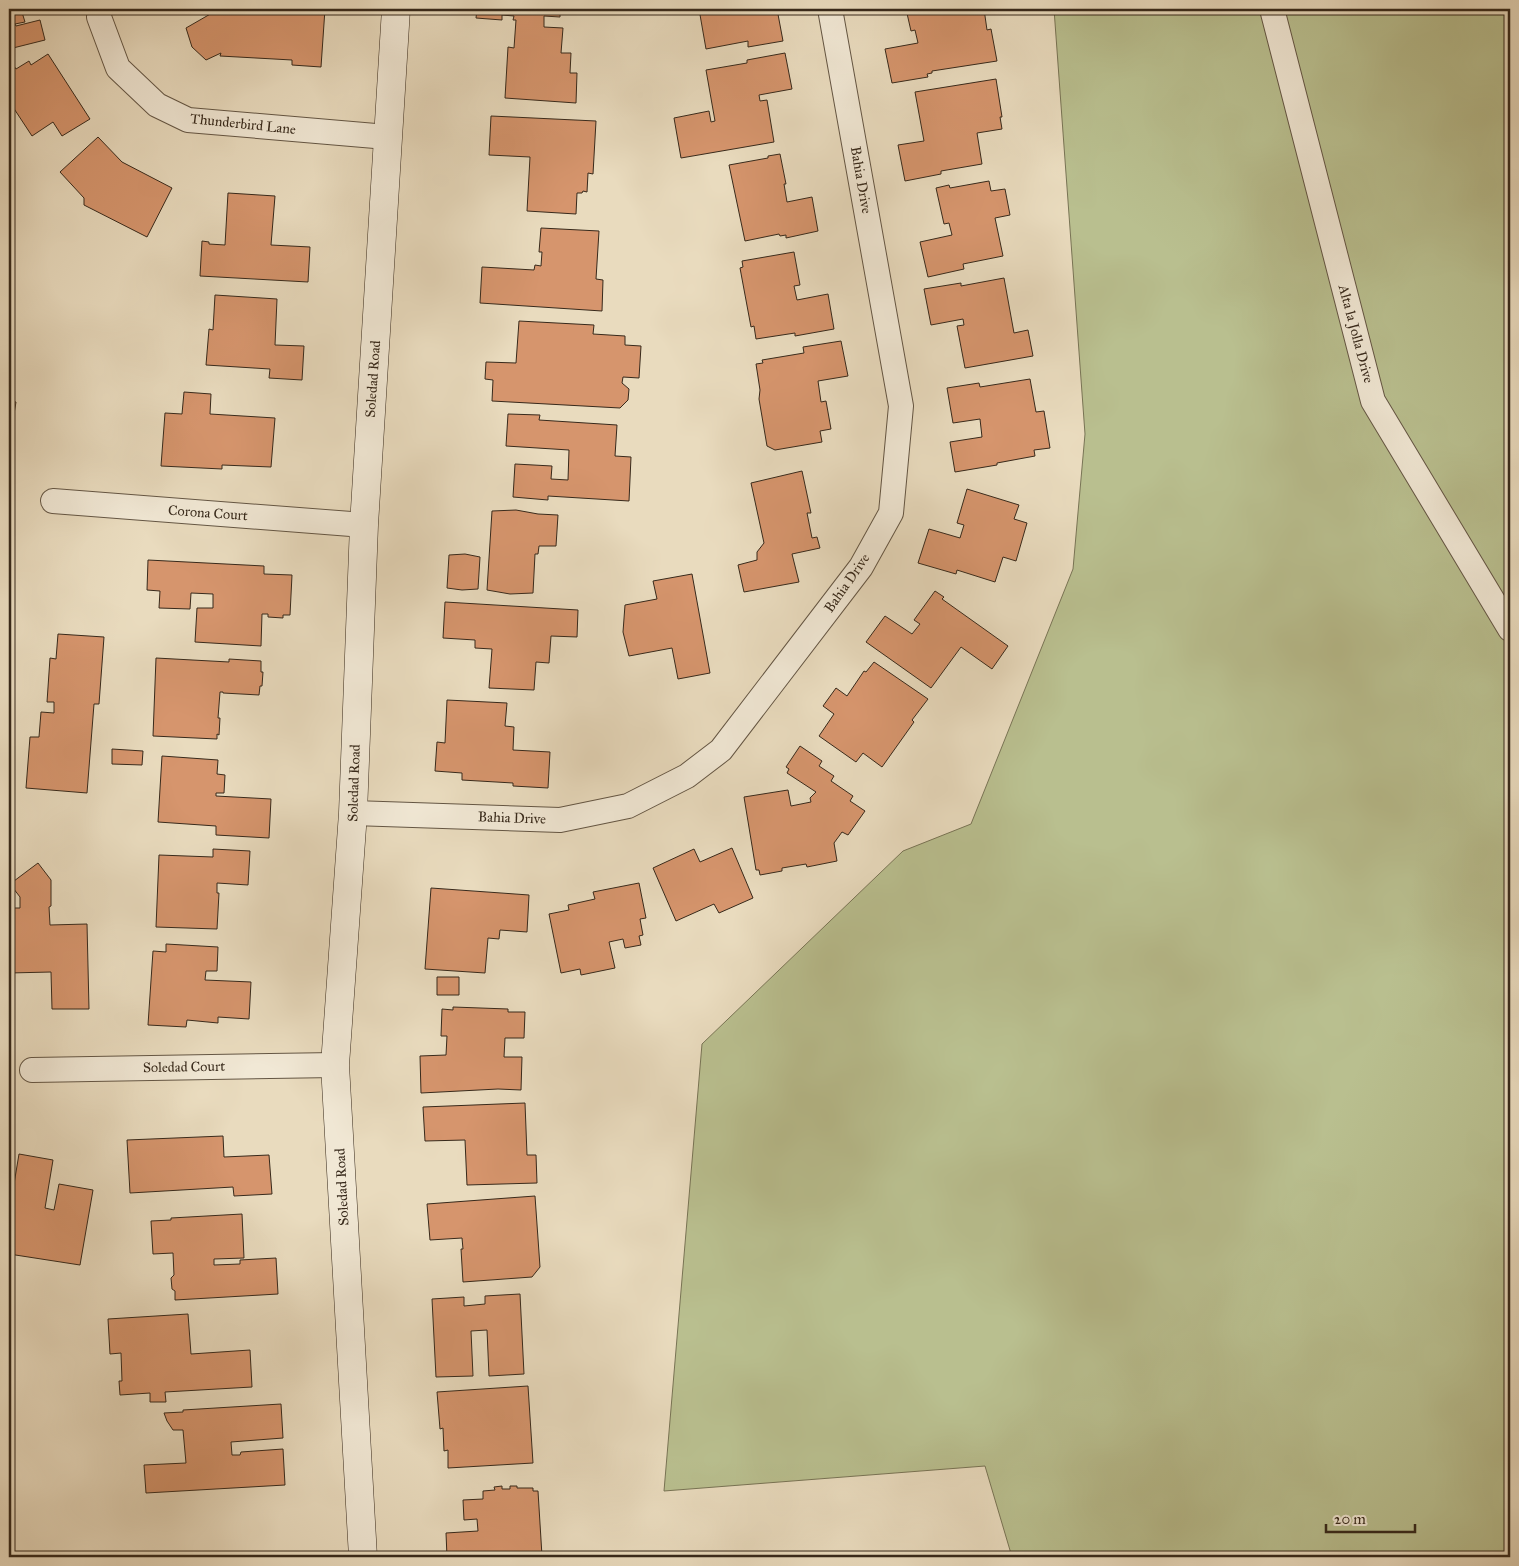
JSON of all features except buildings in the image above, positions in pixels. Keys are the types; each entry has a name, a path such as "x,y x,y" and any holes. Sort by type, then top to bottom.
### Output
{"street":[{"name":"Thunderbird Lane","path":"100,9 99,17 118,68 157,104 188,120 387,138"},
{"name":"Soledad Road","path":"364,1557 336,1065 353,813 364,525 396,9"},
{"name":"Bahia Drive","path":"353,813 560,820 628,806 687,776 721,750 861,567 891,513 901,406 830,9"},
{"name":"Alta la Jolla Drive","path":"1272,9 1373,401 1510,629"},
{"name":"Corona Court","path":"53,501 364,525"},
{"name":"Soledad Court","path":"32,1070 336,1065"}],"green space":[{"path":"1054,9 1510,9 1510,1557 1012,1557 985,1466 664,1491 702,1044 903,851 971,824 1073,569 1085,434"}]}
